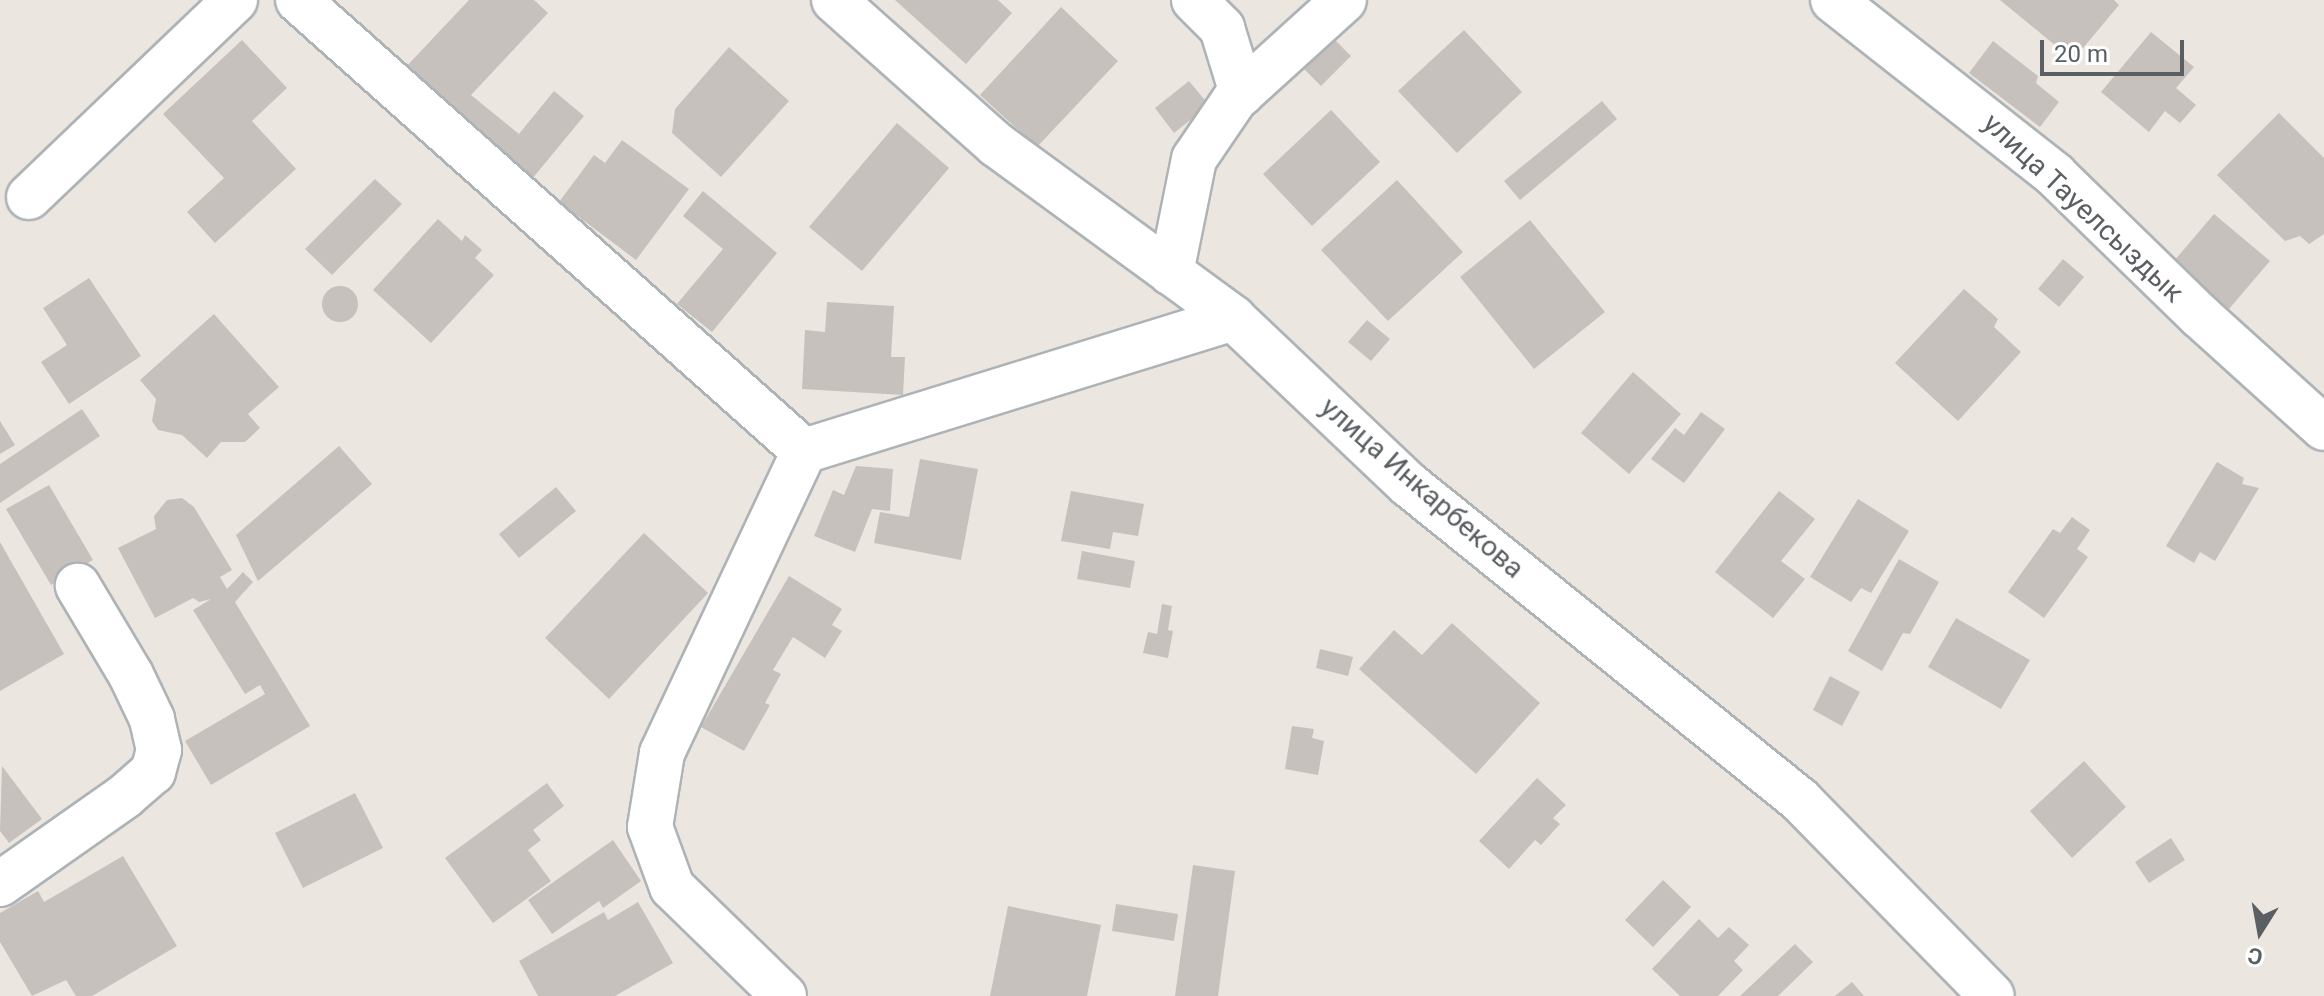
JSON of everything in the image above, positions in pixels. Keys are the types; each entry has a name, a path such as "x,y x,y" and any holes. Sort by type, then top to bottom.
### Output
{"street":[{"path":"29,197 235,0"},
{"path":"298,0 804,451"},
{"name":"улица Инкарбекова","path":"834,0 997,145 1233,318 1408,484 1800,800 1992,996"},
{"path":"1194,0 1222,28 1242,93"},
{"path":"1171,273 1194,159 1242,93 1344,0"},
{"name":"улица Тауелсыздык","path":"1833,0 2055,175 2200,316 2324,428"},
{"path":"784,996 672,887 650,827 662,753 804,451 1233,318"},
{"path":"0,884 125,796 153,772 159,750 152,719 131,675 78,586"}],"building":[{"path":"469,0 534,0 548,13 471,95 519,134 554,91 584,116 532,179 405,68"},
{"path":"895,0 998,0 1012,13 966,64"},
{"path":"2000,0 2114,0 2119,5 2073,60"},
{"path":"1061,7 1118,61 1037,147 980,95"},
{"path":"1464,30 1522,92 1457,153 1398,91"},
{"path":"2151,32 2194,67 2176,88 2196,105 2180,123 2165,111 2149,132 2101,92"},
{"path":"1330,35 1351,56 1321,86 1300,65"},
{"path":"242,40 287,88 252,121 296,169 215,243 187,212 224,178 163,114"},
{"path":"1993,41 2038,76 2036,83 2059,102 2040,127 1969,73"},
{"path":"729,47 789,101 721,177 672,133 675,109"},
{"path":"1189,81 1209,105 1174,133 1155,108"},
{"path":"1602,101 1617,119 1520,200 1504,181"},
{"path":"1331,110 1380,162 1312,226 1263,174"},
{"path":"2279,113 2324,158 2324,234 2309,244 2300,236 2285,241 2217,175"},
{"path":"897,123 949,168 862,271 809,227"},
{"path":"622,140 689,189 636,260 559,202 594,155 605,163"},
{"path":"375,179 402,204 332,275 305,249"},
{"path":"1397,180 1463,252 1388,321 1321,250"},
{"path":"703,191 777,253 712,332 677,304 723,249 683,216"},
{"path":"2214,214 2270,261 2229,309 2174,261"},
{"path":"438,219 462,241 465,235 482,250 475,258 494,275 431,343 373,290"},
{"path":"1530,220 1605,312 1534,369 1460,277"},
{"path":"2063,259 2084,277 2059,307 2038,289"},
{"path":"89,278 141,356 69,404 41,362 67,345 43,308"},
{"path":"340,286 353,291 358,304 353,317 340,322 327,317 322,304 327,291"},
{"path":"1964,289 1998,319 1994,327 2021,352 1958,421 1895,363"},
{"path":"827,302 894,306 891,357 905,357 903,395 802,389 805,330 825,332"},
{"path":"214,314 279,387 248,414 260,428 245,442 221,442 207,458 182,435 158,430 152,421 156,399 140,380"},
{"path":"1367,320 1390,339 1371,361 1348,342"},
{"path":"1633,372 1681,414 1629,474 1581,433"},
{"path":"82,409 100,436 0,503 0,464"},
{"path":"1701,412 1725,429 1684,483 1651,459 1675,428 1684,435"},
{"path":"0,421 15,445 0,454"},
{"path":"339,446 372,484 258,581 236,535"},
{"path":"920,459 978,469 961,560 874,543 880,512 909,517"},
{"path":"2217,462 2244,478 2242,484 2259,488 2215,561 2200,552 2194,563 2166,546"},
{"path":"856,466 893,469 890,511 872,509 855,552 814,536 833,490 844,495"},
{"path":"49,485 93,560 51,585 6,509"},
{"path":"556,487 576,511 519,558 499,534"},
{"path":"1071,491 1144,504 1138,536 1113,532 1110,549 1061,541"},
{"path":"1779,491 1815,519 1781,561 1805,579 1773,618 1715,572"},
{"path":"182,498 194,507 232,570 220,577 227,589 243,572 253,582 235,602 310,726 211,785 185,741 265,694 260,685 245,694 193,610 211,599 199,602 193,598 155,618 118,548 156,529 154,516 167,500"},
{"path":"1858,499 1909,531 1871,593 1861,588 1851,602 1810,577"},
{"path":"2072,517 2090,530 2077,549 2088,557 2044,618 2008,592 2053,529 2060,533"},
{"path":"644,533 708,593 609,699 545,638"},
{"path":"0,542 64,654 0,691"},
{"path":"1082,551 1135,561 1130,588 1077,579"},
{"path":"1899,559 1939,582 1910,634 1903,633 1882,671 1848,651"},
{"path":"789,576 842,609 832,625 842,631 825,658 793,637 773,670 781,674 765,703 770,705 744,751 701,727"},
{"path":"1162,604 1172,606 1168,630 1173,631 1168,658 1143,653 1148,632 1157,634"},
{"path":"1956,618 2030,660 2001,709 1928,667"},
{"path":"1452,623 1540,703 1476,774 1359,669 1394,630 1422,655"},
{"path":"1320,649 1353,657 1348,676 1316,668"},
{"path":"1830,676 1860,692 1842,726 1813,710"},
{"path":"1292,726 1314,729 1312,738 1324,741 1318,775 1285,769"},
{"path":"2084,761 2126,807 2072,858 2030,811"},
{"path":"2,766 42,819 9,843 0,831"},
{"path":"1537,778 1566,805 1553,818 1560,824 1541,845 1535,840 1509,869 1479,841"},
{"path":"547,783 564,806 533,830 541,840 528,850 551,881 493,923 445,858"},
{"path":"355,793 383,848 303,888 275,833"},
{"path":"2171,838 2185,860 2149,883 2135,862"},
{"path":"613,840 641,881 603,908 599,901 552,934 528,900"},
{"path":"123,856 177,946 92,996 76,996 66,980 32,996 0,942 0,913 38,891 44,902"},
{"path":"1193,865 1235,871 1218,996 1175,996"},
{"path":"1663,880 1691,907 1653,947 1625,920"},
{"path":"638,902 673,963 615,996 538,996 519,961 604,912 608,920"},
{"path":"1116,904 1178,914 1174,941 1112,931"},
{"path":"1008,906 1101,925 1087,996 990,996"},
{"path":"1699,919 1718,938 1729,927 1749,945 1734,961 1743,970 1718,996 1680,996 1652,969"},
{"path":"1795,944 1813,962 1778,996 1740,996"},
{"path":"1852,982 1864,996 1835,996"}]}
